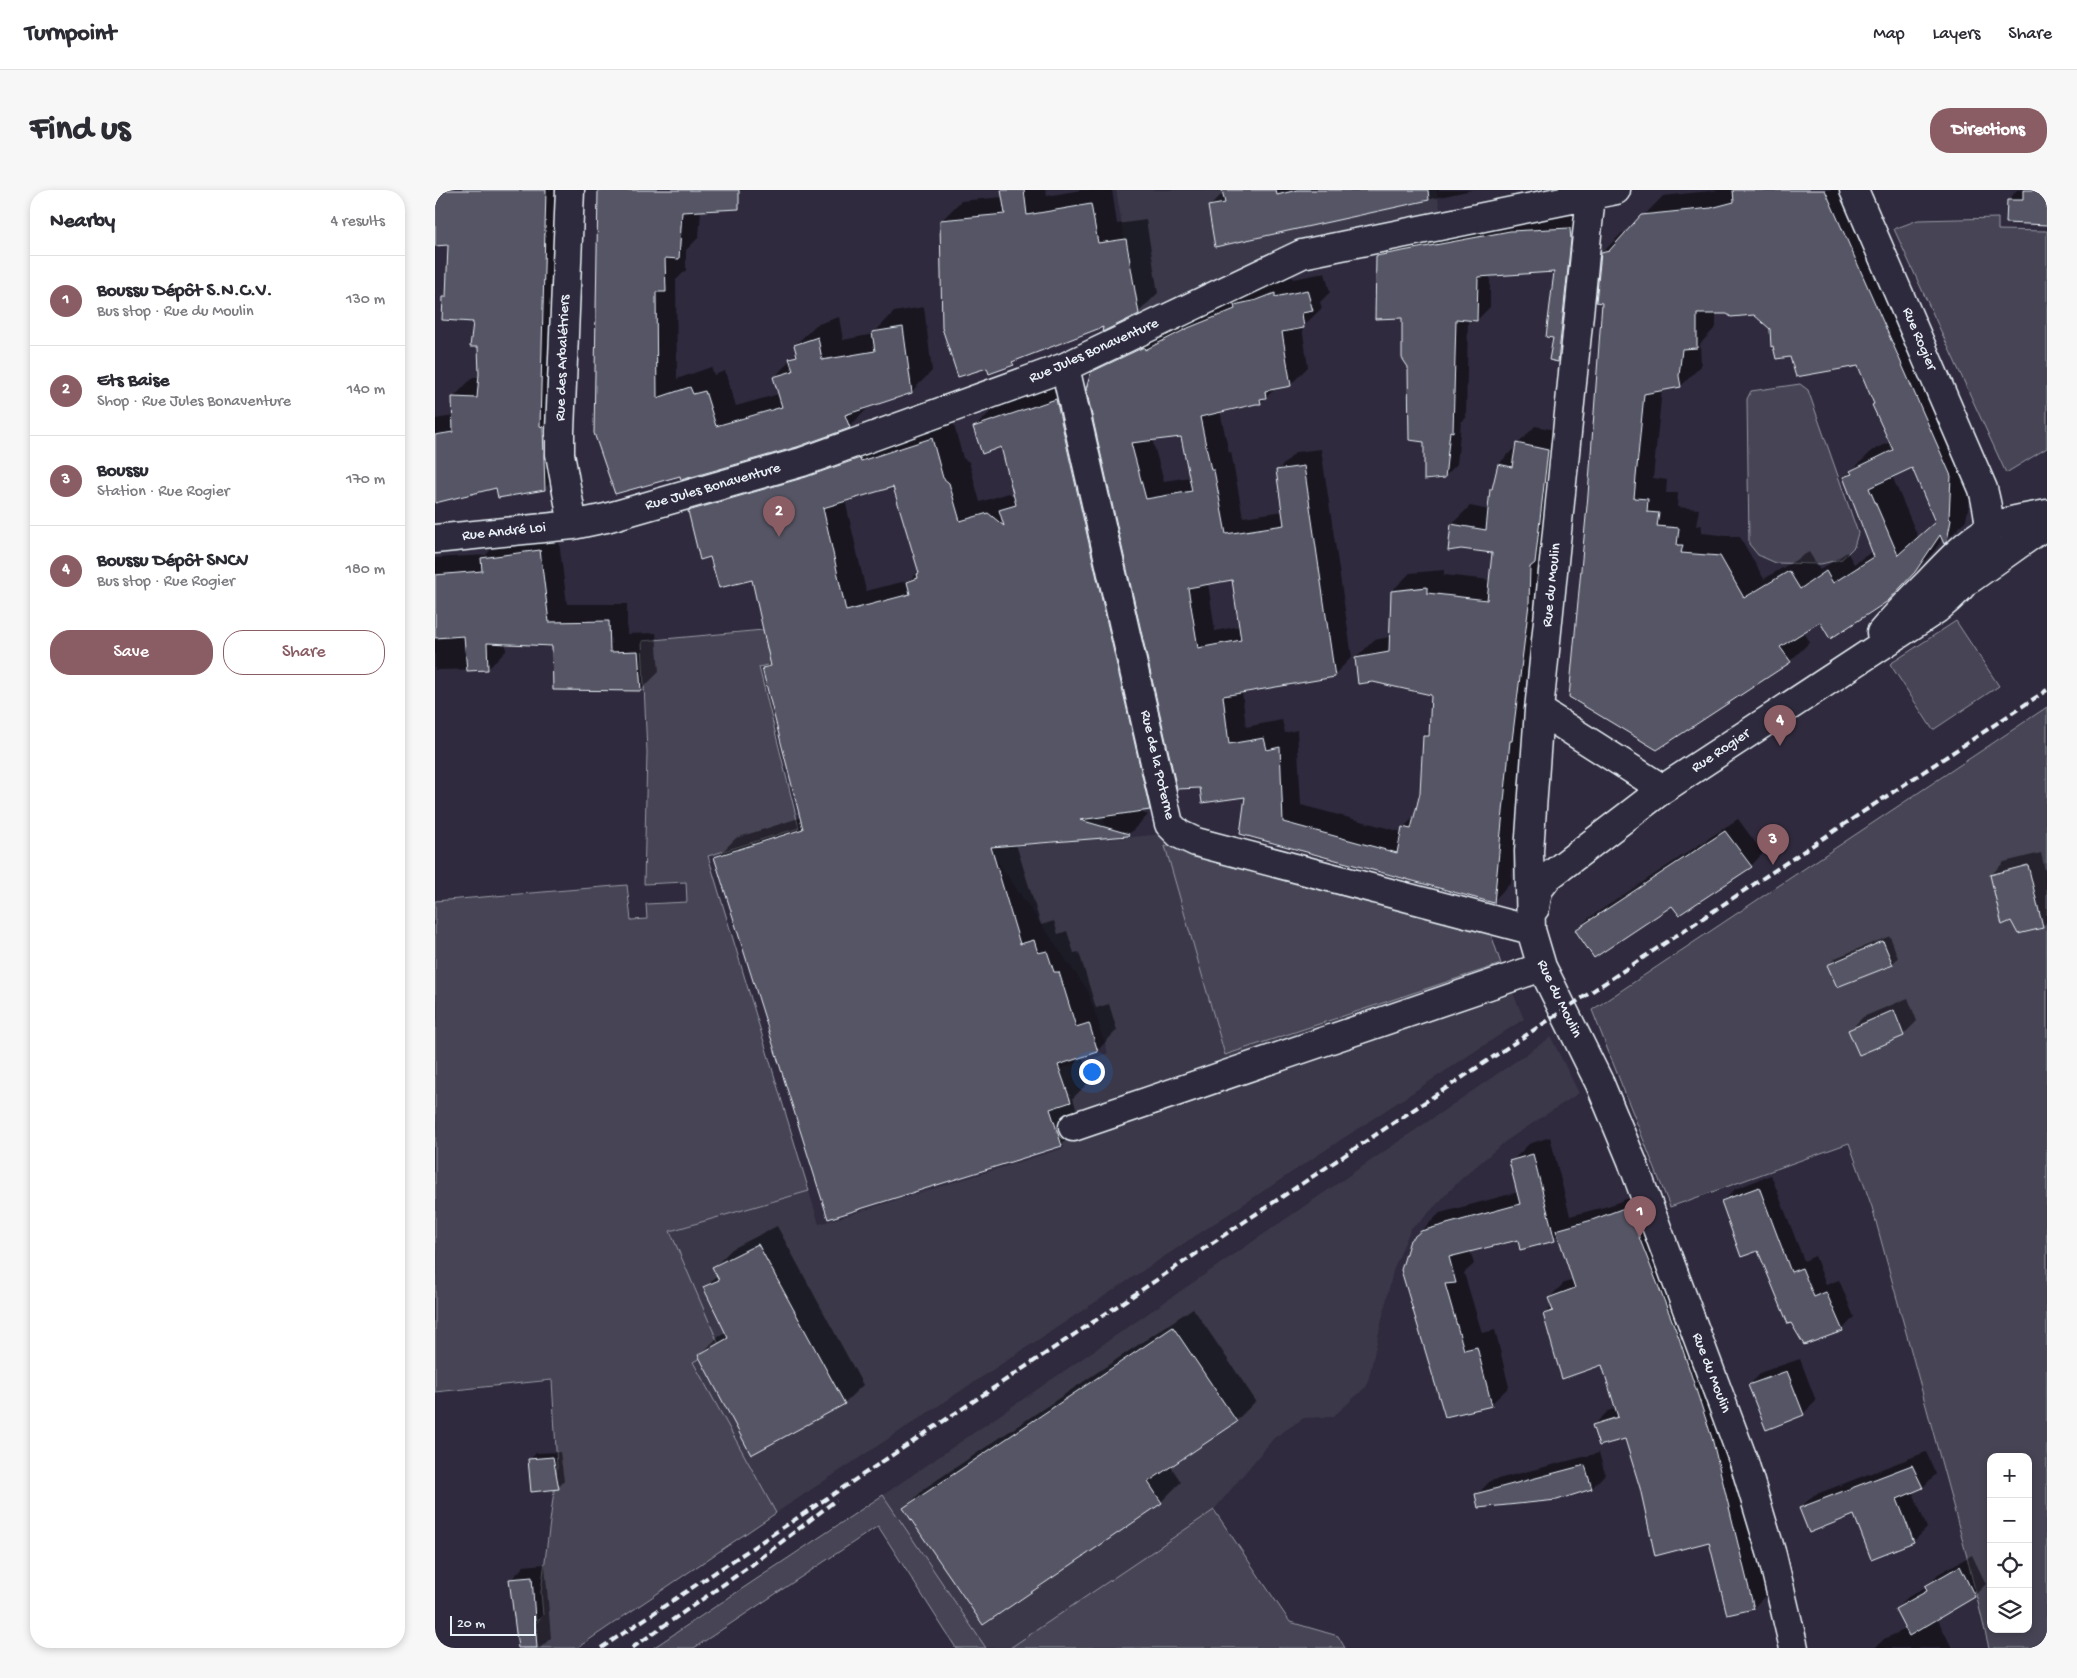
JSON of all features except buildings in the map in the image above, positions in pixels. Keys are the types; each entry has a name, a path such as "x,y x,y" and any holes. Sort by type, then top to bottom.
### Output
{"street":[{"name":"Rue des Arbalétriers","path":"569,190 560,439 562,469 573,525"},
{"name":"Rue Rogier","path":"1854,190 1987,509"},
{"name":"Rue Jules Bonaventure","path":"573,525 607,518 802,462 1065,367 1302,254 1604,193"},
{"name":"Rue du Moulin","path":"1604,193 1539,710 1529,851 1531,930 1541,967 1600,1084 1632,1161 1744,1462 1772,1556 1794,1648"},
{"name":"Rue de la Poterne","path":"1065,367 1169,824 1179,834 1197,842 1531,930"},
{"path":"1987,509 2015,520 2047,514"},
{"path":"1968,579 1978,563 1987,509"},
{"path":"1863,656 1891,621 1963,547 1987,509"},
{"path":"1968,579 2047,524"},
{"name":"Rue André Loi","path":"435,539 573,525"},
{"name":"Rue Rogier","path":"1531,930 1538,890 1548,877 1663,789 1937,609 1954,596 1968,579"},
{"path":"1539,710 1663,789"},
{"path":"1073,1127 1541,967"}],"shaded area":[{"path":"1116,190 1436,190 1444,225 1302,254 1140,331"},
{"path":"1998,218 1998,230 2047,231 2047,448 2006,473 1894,229 1918,220"},
{"path":"1800,384 1808,390 1858,533 1854,547 1842,559 1821,564 1776,563 1758,555 1749,544 1747,399 1751,391"},
{"path":"1956,621 1999,686 1933,730 1890,664"},
{"path":"763,630 771,664 759,667 799,828 708,856 809,1191 670,1231 720,1347 693,1362 776,1513 577,1648 522,1648 519,1642 543,1615 541,1592 557,1467 552,1380 435,1392 435,901 627,885 631,920 647,919 646,904 687,902 686,882 644,884 647,752 642,641"},
{"path":"2047,707 2047,1648 1989,1648 1967,1557 1872,1207 1849,1143 1670,1207 1592,1010"},
{"path":"1035,732 1091,771 1109,839 1162,834 1225,1055 1501,964 1524,1019 776,1513 693,1362 720,1347 669,1231 809,1191 819,1224 1064,1148 1041,1075 1108,1053 1088,991 987,849 1062,842"},
{"path":"1165,846 1176,846 1489,928 1501,964 1225,1055"},
{"path":"1551,1037 1579,1093 1506,1141 1460,1180 1420,1222 1411,1228 1393,1271 1367,1386 1333,1417 1304,1418 1274,1438 1214,1510 1010,1648 986,1648 883,1495"},
{"path":"883,1495 986,1648 956,1648 878,1526 694,1648 653,1648"},
{"path":"1214,1510 1290,1622 1338,1636 1345,1648 1010,1648"}],"railway":[{"path":"601,1648 2047,690"},
{"path":"632,1648 753,1564 836,1500"}],"place":[{"name":"Ets Baise","path":"779,537"},
{"name":"Boussu Dépôt SNCV","path":"1780,746"},
{"name":"Boussu","path":"1773,865"},
{"name":"Boussu Dépôt S.N.C.V.","path":"1640,1237"}]}
